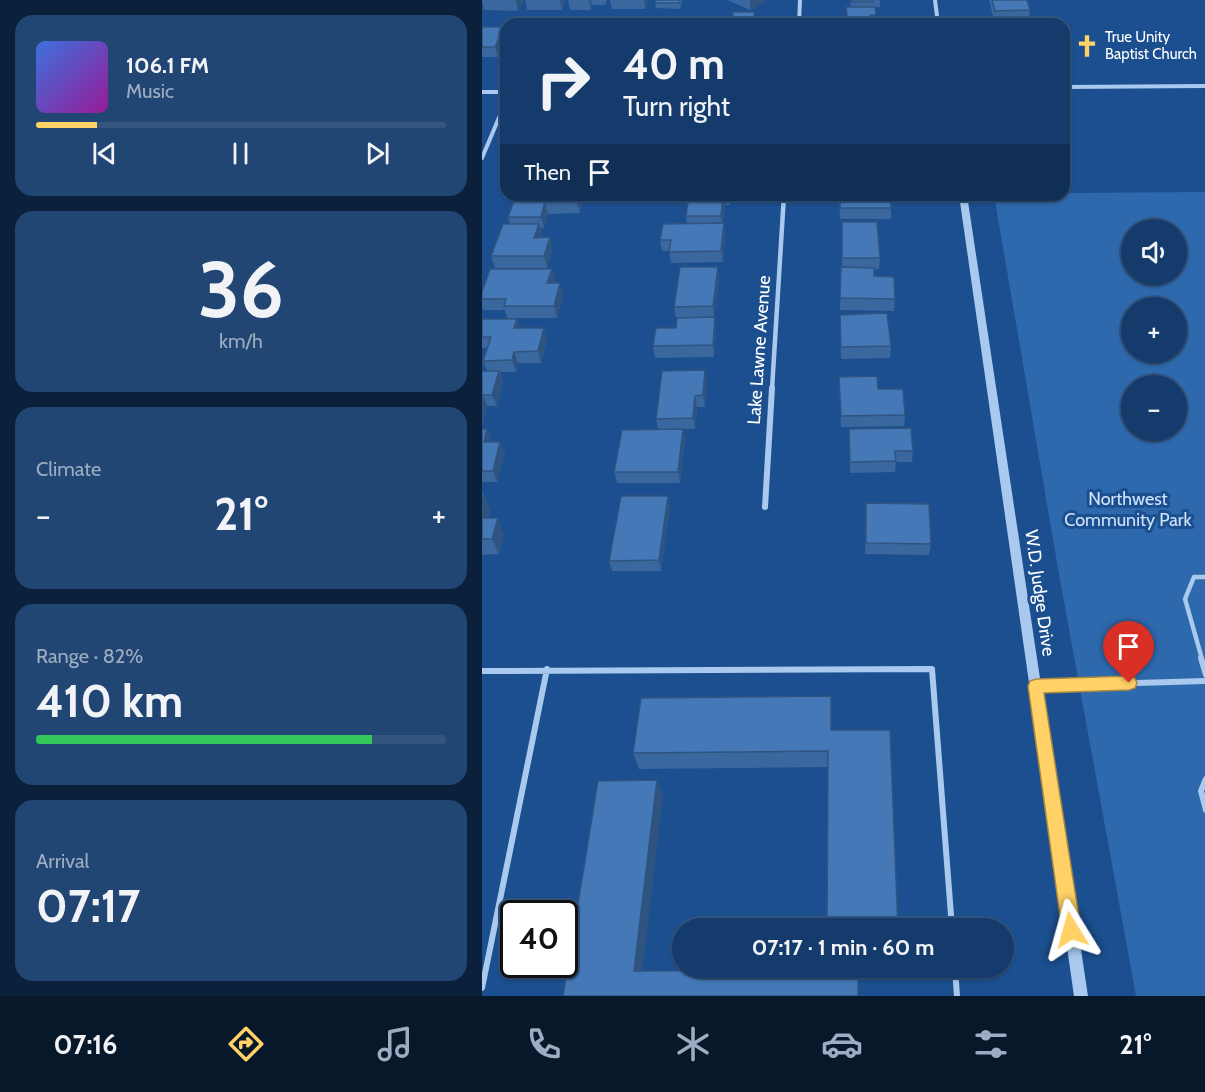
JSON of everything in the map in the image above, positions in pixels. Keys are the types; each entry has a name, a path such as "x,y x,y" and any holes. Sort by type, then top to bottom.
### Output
{"street":[{"path":"799,18 800,0"},
{"path":"935,0 937,18"},
{"path":"1070,87 1205,86"},
{"path":"482,92 500,92"},
{"path":"482,158 500,115"},
{"name":"Lake Lawne Avenue","path":"765,507 784,201"},
{"name":"W.D. Judge Drive","path":"964,201 1081,996"}],"lane":[{"path":"1205,577 1194,577 1186,599 1205,675"},
{"path":"482,988 547,669"},
{"path":"482,671 932,669 951,918"},
{"path":"1036,686 1205,681"},
{"path":"1205,779 1201,790 1205,810"},
{"path":"956,978 957,996"}],"green space":[{"name":"Northwest Community Park","path":"1205,192 1205,996 1136,996 1059,574 995,201 1070,201 1070,193"}],"building":[{"path":"656,0 680,0 679,3 655,3"},
{"path":"851,0 873,0 873,2 851,2"},
{"path":"992,0 1027,0 1030,10 995,11"},
{"path":"846,7 875,7 876,15 870,15 870,18 847,18"},
{"path":"733,12 754,12 754,18 732,18"},
{"path":"482,27 500,27 500,36 495,47 482,47"},
{"path":"514,201 577,201 545,202 541,217 508,217"},
{"path":"688,201 722,201 721,216 686,216"},
{"path":"840,201 890,201 891,208 840,208"},
{"path":"842,222 877,222 880,258 842,258"},
{"path":"724,223 721,251 669,252 671,240 660,240 663,224"},
{"path":"503,224 539,224 534,238 550,237 544,256 491,256"},
{"path":"680,267 718,267 713,306 674,307"},
{"path":"841,267 874,268 874,276 894,277 895,299 840,298"},
{"path":"490,269 552,269 547,283 560,283 554,306 504,306 506,299 482,299 482,292"},
{"path":"887,313 891,346 841,347 840,315"},
{"path":"715,317 713,345 653,346 656,328 676,328 677,318"},
{"path":"482,319 517,319 514,328 544,328 538,351 514,352 512,360 483,361 491,337 482,337"},
{"path":"705,370 703,395 695,396 693,418 656,419 662,371"},
{"path":"482,371 499,371 492,395 482,397"},
{"path":"877,376 878,389 903,389 905,415 841,416 839,377"},
{"path":"911,428 913,451 895,451 896,461 850,462 849,429"},
{"path":"482,429 487,429 484,442 500,442 493,471 482,471"},
{"path":"683,429 678,472 614,472 622,430"},
{"path":"621,496 668,496 659,560 609,561"},
{"path":"866,503 929,504 931,544 866,543"},
{"path":"482,518 498,518 492,539 482,539"},
{"path":"831,696 831,730 890,730 898,918 827,918 828,751 633,753 641,698"},
{"path":"657,780 634,971 672,971 672,978 858,978 858,996 563,996 566,978 578,978 578,904 598,781"}],"place":[{"name":"True Unity Baptist Church","path":"1087,46"}],"route":[{"path":"1071,930 1036,686 1129,683"}]}
